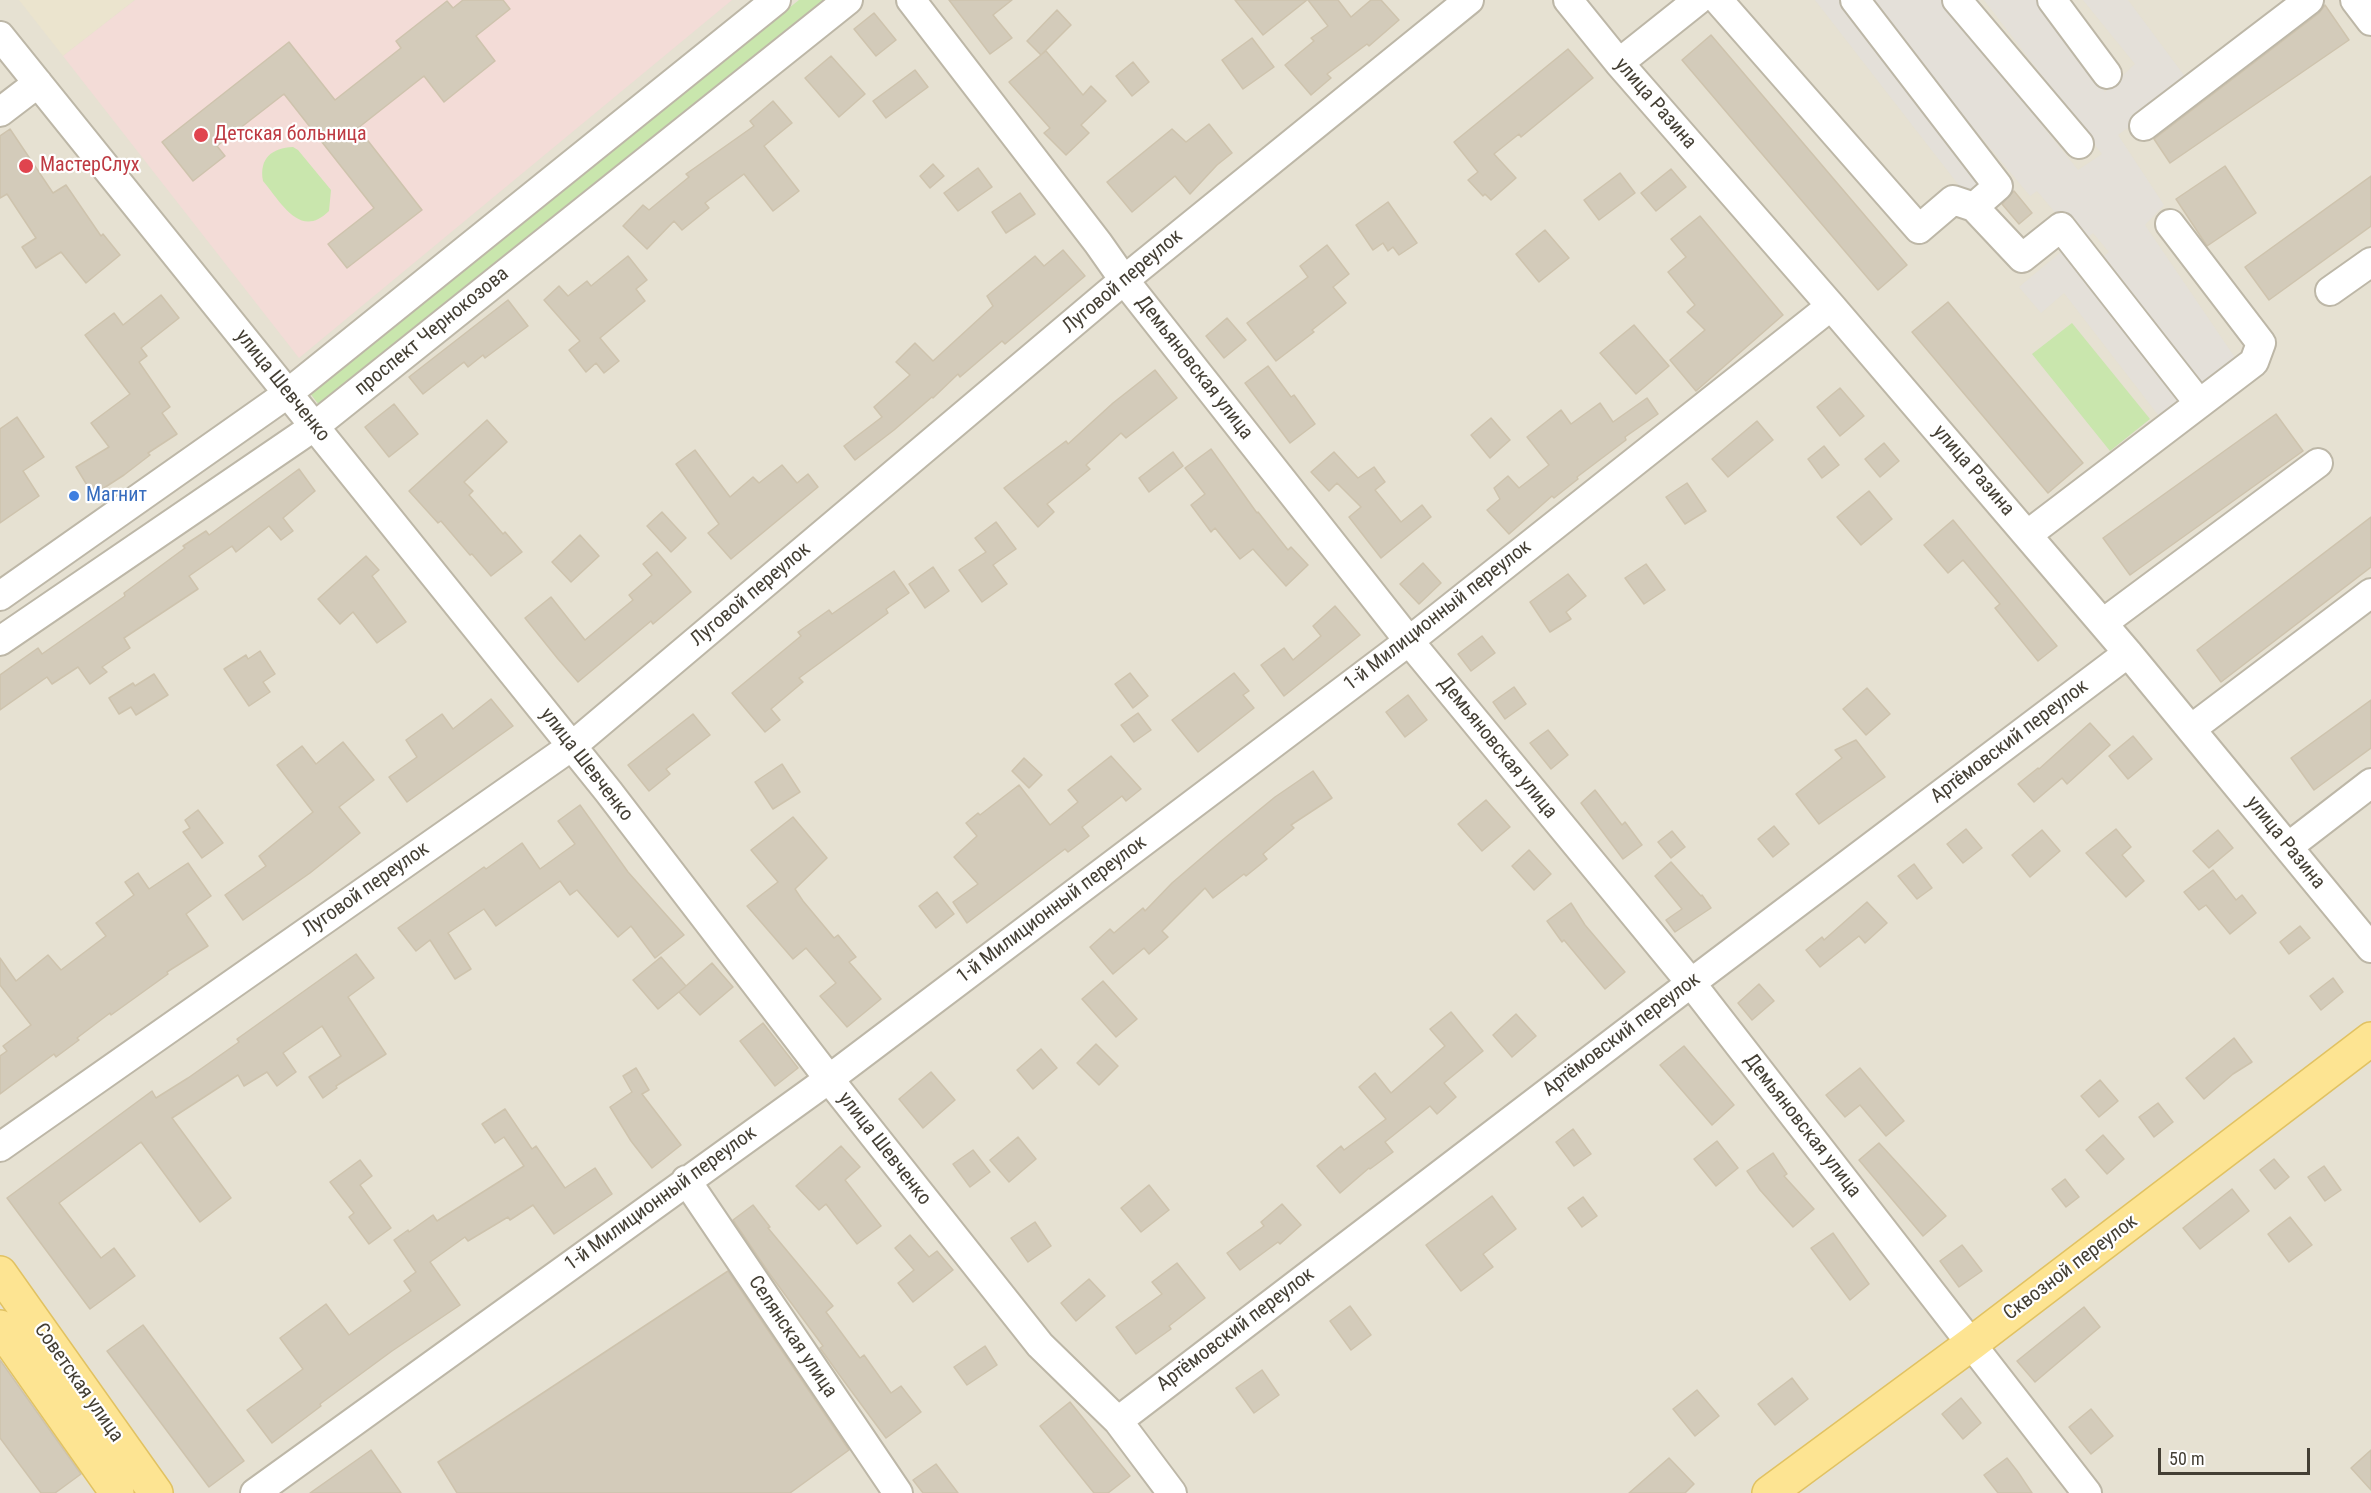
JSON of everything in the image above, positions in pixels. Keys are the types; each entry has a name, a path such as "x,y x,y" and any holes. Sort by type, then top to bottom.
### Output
{"main road":[{"name":"Сквозной переулок","path":"1769,1493 1971,1344 2371,1039"},
{"name":"Советская улица","path":"0,1273 156,1493"},
{"name":"Советская улица","path":"0,1328 117,1493"}],"street":[{"path":"0,596 287,394 776,0"},
{"name":"проспект Чернокозова","path":"0,641 315,426 848,0"},
{"name":"Демьяновская улица","path":"911,0 1124,280 1409,640 1691,983 2087,1493"},
{"name":"Луговой переулок","path":"0,1147 572,746 1124,280 1469,0"},
{"name":"улица Разина","path":"1568,0 1619,63 1832,306 2103,623 2371,948"},
{"path":"1855,0 1998,186 1974,207"},
{"path":"1957,0 2079,144"},
{"path":"2052,0 2107,74"},
{"path":"2144,126 2310,0"},
{"path":"2355,0 2371,21"},
{"path":"1619,63 1699,1 1919,229 1953,200 1974,207 2022,258 2061,227 2198,402"},
{"name":"улица Шевченко","path":"0,36 572,746 829,1079 1040,1345 1118,1420 1172,1493"},
{"path":"0,112 38,83"},
{"path":"2027,535 2253,362 2261,343 2170,224"},
{"path":"2330,291 2371,262"},
{"name":"1-й Милиционный переулок","path":"255,1493 829,1079 1409,640 1832,306"},
{"path":"2103,623 2318,463"},
{"path":"2191,729 2371,593"},
{"name":"Артёмовский переулок","path":"1118,1420 2128,653"},
{"path":"2288,847 2371,783"},
{"name":"Селянская улица","path":"686,1180 898,1493"}],"shaded area":[{"path":"0,0 2371,0 2371,1493 0,1493"},
{"path":"19,0 135,0 63,56"},
{"path":"135,0 732,0 299,358 63,56"},
{"path":"1815,0 1843,0 1986,184 1968,197"},
{"path":"1867,0 1941,0 2078,170 2102,154 1984,0 2037,0 2105,92 2135,64 2083,0 2128,0 2189,82 2118,135 2164,205 2145,225 2240,365 2204,390 2104,256 2109,252 2093,233 2081,243 2037,191 2030,196"},
{"path":"2068,246 2088,271 2081,278 2180,403 2162,420 2064,293 2041,313 2019,287"}],"green space":[{"path":"799,0 828,0 323,410 309,392"},
{"path":"293,147 331,190 329,211 319,219 309,222 292,215 263,181 265,160 273,152"},
{"path":"2072,323 2150,419 2110,451 2032,354"}],"building":[{"name":"Детская больница","path":"463,0 503,0 510,9 476,36 495,61 444,102 424,76 358,128 422,210 347,268 328,244 374,208 284,94 217,146 225,156 193,181 162,142 289,42 335,100 401,48 396,41 447,1 453,8"},
{"path":"949,0 1012,0 993,15 1012,38 990,54"},
{"path":"1235,0 1307,0 1263,35"},
{"path":"1308,0 1338,0 1351,17 1371,0 1381,0 1399,20 1369,46 1367,44 1327,74 1331,78 1311,95 1285,65 1314,41 1311,38 1328,26"},
{"path":"2325,5 2349,40 2170,163 2154,139 2319,13"},
{"path":"1057,10 1071,25 1042,54 1046,51 1083,95 1091,86 1106,101 1081,125 1089,133 1066,155 1044,133 1050,128 1009,82 1041,55 1027,41"},
{"path":"874,13 896,40 876,56 854,29"},
{"path":"1711,35 1907,265 1878,290 1682,60"},
{"path":"1252,38 1274,67 1243,89 1222,60"},
{"path":"1568,49 1593,78 1521,137 1519,134 1494,154 1516,178 1491,200 1485,194 1483,196 1468,180 1478,172 1454,142"},
{"path":"831,56 865,94 839,117 805,78"},
{"path":"1133,62 1149,82 1132,96 1116,76"},
{"path":"915,70 928,87 886,118 873,101"},
{"path":"773,101 792,123 764,146 799,191 773,211 744,174 705,203 709,208 682,230 674,221 647,249 623,226 643,205 649,210 689,177 686,174 754,126 750,121"},
{"path":"1209,124 1232,153 1217,165 1190,194 1175,176 1132,212 1107,182 1172,129 1186,142"},
{"path":"10,129 53,193 66,185 101,236 103,234 120,255 86,283 61,252 36,268 22,247 36,238 7,194 0,198 0,136"},
{"path":"933,164 944,176 930,188 920,176"},
{"path":"2225,166 2256,213 2207,246 2176,199"},
{"path":"978,168 992,187 958,211 944,193"},
{"path":"1671,169 1686,187 1656,211 1641,193"},
{"path":"1620,173 1635,193 1599,220 1584,200"},
{"path":"2371,176 2371,226 2269,300 2245,267"},
{"path":"2014,191 2032,213 2019,224 2002,204"},
{"path":"1020,193 1035,214 1006,233 992,212"},
{"path":"1388,202 1417,243 1399,255 1393,247 1388,251 1383,243 1373,250 1356,225"},
{"path":"1700,216 1783,315 1696,391 1670,360 1705,330 1687,312 1695,305 1668,272 1686,257 1671,239"},
{"path":"1545,230 1569,258 1539,282 1516,254"},
{"path":"1327,245 1349,274 1333,287 1346,303 1312,330 1314,332 1276,361 1247,323 1308,277 1300,266"},
{"path":"1063,250 1085,276 1005,344 1002,341 960,377 958,374 933,398 855,460 844,446 882,417 874,407 910,375 896,362 915,343 933,361 993,306 987,296 1035,256 1044,266"},
{"path":"628,256 647,280 636,289 645,301 600,338 619,361 604,373 596,363 586,372 569,350 580,341 544,300 559,286 568,296 587,281 591,286"},
{"path":"161,295 179,318 141,348 147,356 139,362 170,407 162,413 177,434 148,453 150,455 124,475 93,495 76,467 109,447 91,423 130,394 85,335 114,313 123,325"},
{"path":"508,300 528,326 485,358 483,355 468,367 464,362 423,394 409,377"},
{"path":"1948,302 2083,463 2048,493 1912,332"},
{"path":"1227,318 1246,340 1224,358 1206,336"},
{"path":"1634,325 1669,366 1636,394 1600,353"},
{"path":"1268,366 1291,397 1294,395 1315,424 1290,443 1245,383"},
{"path":"1155,370 1177,398 1126,438 1121,433 1086,465 1090,469 1047,504 1054,512 1038,527 1004,488 1066,441 1068,444 1113,403"},
{"path":"1840,388 1864,416 1840,436 1817,407"},
{"path":"1647,398 1658,414 1625,437 1626,440 1577,477 1578,479 1554,498 1552,496 1509,534 1487,510 1500,499 1494,488 1508,476 1519,488 1549,465 1527,437 1561,410 1571,424 1600,403 1613,422"},
{"path":"394,404 418,434 389,457 365,427"},
{"path":"2276,414 2303,451 2130,575 2103,538"},
{"path":"17,417 44,457 23,471 39,496 0,523 0,429"},
{"path":"1491,418 1510,440 1490,458 1471,435"},
{"path":"487,420 507,442 464,482 473,491 469,495 522,552 491,576 441,521 438,523 409,491"},
{"path":"1757,421 1773,440 1728,477 1712,459"},
{"path":"1884,443 1899,461 1880,477 1865,459"},
{"path":"1824,446 1839,465 1822,478 1808,459"},
{"path":"1211,449 1257,513 1288,550 1291,547 1308,565 1286,586 1253,549 1240,559 1215,528 1211,532 1191,505 1205,494 1185,468"},
{"path":"695,450 730,497 753,477 759,483 782,465 797,483 808,474 818,487 731,559 708,533 719,524 676,464"},
{"path":"1173,452 1183,466 1149,492 1139,478"},
{"path":"1334,452 1358,478 1374,467 1385,482 1375,490 1401,522 1422,505 1431,517 1381,558 1349,517 1361,507 1337,483 1329,491 1311,472"},
{"path":"299,469 315,491 283,518 293,531 281,540 269,526 236,552 232,546 189,576 198,589 124,638 130,648 102,667 107,672 90,684 78,667 52,684 47,677 0,710 0,675 38,648 42,654 125,596 124,593 185,548 183,546 206,531 209,535"},
{"path":"1687,483 1706,511 1685,524 1666,497"},
{"path":"1869,491 1892,519 1861,545 1837,517"},
{"path":"662,512 686,538 671,552 647,526"},
{"path":"2371,517 2371,567 2221,682 2197,650"},
{"path":"1953,520 2057,646 2038,661 1995,608 2000,604 1963,560 1948,573 1924,545"},
{"path":"996,522 1016,549 993,565 1007,584 982,602 959,570 986,552 975,538"},
{"path":"580,535 599,556 571,582 552,562"},
{"path":"657,552 691,592 653,624 651,621 578,682 525,618 551,597 585,640 633,600 629,595 652,575 643,564"},
{"path":"366,556 379,570 372,576 406,622 377,643 353,612 340,624 318,599"},
{"path":"1423,563 1441,583 1419,604 1400,584"},
{"path":"1646,564 1665,590 1644,604 1625,578"},
{"path":"933,567 949,591 925,608 909,584"},
{"path":"894,571 909,593 886,609 888,613 799,678 803,682 771,709 780,720 765,732 732,693 801,636 798,632 829,610 832,614"},
{"path":"1568,574 1586,596 1566,612 1571,619 1550,632 1530,602"},
{"path":"1335,606 1360,635 1284,696 1261,665 1284,648 1293,660 1321,636 1313,626"},
{"path":"1482,636 1495,653 1471,671 1458,654"},
{"path":"260,651 275,674 263,682 270,692 249,706 224,669 246,655 248,659"},
{"path":"1130,673 1148,696 1133,708 1115,684"},
{"path":"1234,673 1249,691 1243,695 1254,708 1198,752 1172,720"},
{"path":"154,674 168,695 136,715 131,707 119,714 109,698 133,683 135,686"},
{"path":"1514,687 1526,704 1505,719 1493,702"},
{"path":"1867,688 1890,714 1866,735 1843,709"},
{"path":"1408,695 1427,720 1405,737 1386,712"},
{"path":"491,699 513,726 407,802 389,777 417,757 406,740 442,714 453,729"},
{"path":"2371,700 2371,748 2314,790 2291,758"},
{"path":"1138,713 1151,730 1134,742 1121,725"},
{"path":"693,714 710,735 666,769 670,774 649,791 628,765"},
{"path":"2090,723 2110,745 2067,784 2062,778 2034,802 2018,784 2039,769"},
{"path":"1548,730 1568,755 1551,769 1530,743"},
{"path":"2133,736 2152,759 2128,779 2109,756"},
{"path":"1856,740 1885,777 1819,824 1796,794 1842,758 1835,750"},
{"path":"343,742 374,780 339,807 360,833 310,873 243,920 225,895 266,866 259,856 313,812 277,765 302,746 316,764"},
{"path":"1111,756 1141,789 1126,801 1122,796 1082,827 1089,836 1068,852 1065,849 967,923 953,902 978,884 954,857 977,836 966,823 1019,785 1050,825 1078,802 1068,790"},
{"path":"1024,758 1042,775 1029,788 1012,771"},
{"path":"782,764 800,792 773,809 755,782"},
{"path":"1313,771 1332,798 1291,825 1294,828 1263,854 1267,859 1246,876 1244,874 1213,898 1205,888 1162,931 1168,937 1149,954 1144,948 1113,974 1090,947 1110,929 1114,933 1143,908 1145,911 1172,883 1220,842 1275,797"},
{"path":"1595,790 1622,825 1625,822 1642,845 1623,859 1581,803"},
{"path":"1486,800 1510,827 1482,851 1458,824"},
{"path":"580,805 628,872 684,935 655,958 631,926 618,937 577,890 570,895 560,881 496,926 484,909 448,933 471,969 455,979 430,940 416,951 398,928 522,843 540,869 575,844 558,821"},
{"path":"198,810 223,843 202,858 183,832 190,828 185,820"},
{"path":"793,817 827,858 795,889 834,938 838,935 856,957 849,962 881,999 847,1027 820,996 836,983 806,948 793,959 747,906 778,882 751,850"},
{"path":"1774,826 1789,844 1773,857 1758,839"},
{"path":"1966,829 1982,848 1963,863 1947,844"},
{"path":"2116,829 2131,847 2122,855 2144,881 2126,897 2086,853"},
{"path":"2042,830 2060,851 2030,877 2012,855"},
{"path":"2218,830 2233,848 2209,868 2193,851"},
{"path":"1672,831 1685,847 1671,858 1658,842"},
{"path":"1529,850 1551,874 1534,890 1512,866"},
{"path":"1671,862 1711,908 1675,932 1666,920 1682,909 1655,876"},
{"path":"188,863 211,896 186,914 208,946 167,972 168,974 77,1038 79,1040 56,1057 54,1054 0,1094 0,1056 7,1051 3,1046 31,1025 0,985 0,958 16,981 48,955 61,970 106,936 96,923 134,895 125,882 138,873 149,889"},
{"path":"1914,864 1932,888 1917,899 1898,876"},
{"path":"2213,870 2236,900 2242,895 2256,913 2230,934 2206,905 2199,910 2184,892"},
{"path":"937,892 954,914 936,928 919,906"},
{"path":"1867,902 1887,923 1865,943 1859,936 1820,967 1806,950 1822,937 1824,940"},
{"path":"1571,903 1585,925 1625,972 1605,989 1564,940 1562,942 1547,921"},
{"path":"2300,926 2310,938 2289,954 2280,942"},
{"path":"356,954 374,978 348,997 386,1054 336,1086 337,1088 323,1098 309,1077 341,1056 322,1026 283,1053 296,1072 277,1086 267,1072 244,1086 238,1075 172,1118 231,1198 200,1222 141,1142 59,1203 101,1258 114,1248 135,1276 90,1309 7,1198 152,1091 156,1098 188,1078 239,1042 237,1039"},
{"path":"661,957 686,986 712,963 733,987 700,1015 679,992 685,987 658,1009 633,980"},
{"path":"2333,978 2343,992 2321,1010 2310,996"},
{"path":"1103,981 1137,1019 1116,1037 1082,999"},
{"path":"1759,984 1774,1001 1752,1020 1738,1003"},
{"path":"1451,1012 1483,1051 1444,1083 1456,1097 1437,1114 1430,1106 1385,1142 1393,1152 1369,1168 1340,1193 1317,1166 1341,1146 1344,1150 1386,1119 1359,1087 1375,1073 1391,1093 1445,1046 1430,1029"},
{"path":"1516,1014 1536,1036 1512,1057 1493,1035"},
{"path":"763,1023 798,1068 775,1086 740,1041"},
{"path":"2234,1038 2252,1062 2233,1074 2204,1099 2186,1078"},
{"path":"1096,1044 1118,1066 1099,1085 1077,1063"},
{"path":"1684,1046 1734,1105 1712,1125 1660,1065"},
{"path":"1041,1049 1057,1068 1033,1089 1017,1070"},
{"path":"636,1068 649,1090 642,1094 681,1145 652,1168 631,1141 610,1107 632,1092 623,1076"},
{"path":"1860,1068 1904,1121 1886,1136 1860,1105 1845,1117 1826,1095"},
{"path":"931,1072 955,1100 923,1128 899,1099"},
{"path":"2100,1080 2118,1101 2099,1117 2081,1096"},
{"path":"2158,1103 2173,1122 2154,1137 2139,1117"},
{"path":"505,1109 532,1149 536,1146 565,1188 595,1168 612,1194 554,1234 533,1205 510,1220 508,1217 468,1241 465,1237 430,1262 460,1305 392,1351 272,1443 247,1410 303,1369 280,1338 326,1304 349,1335 411,1291 404,1281 416,1272 394,1240 433,1215 437,1221 524,1166 504,1137 495,1143 482,1124"},
{"path":"1573,1129 1591,1154 1574,1166 1556,1142"},
{"path":"2103,1135 2124,1159 2107,1174 2086,1150"},
{"path":"1018,1137 1036,1159 1009,1182 990,1160"},
{"path":"1717,1141 1738,1168 1716,1186 1694,1159"},
{"path":"1879,1143 1946,1216 1923,1236 1859,1160"},
{"path":"841,1146 860,1167 845,1180 881,1226 857,1244 826,1204 819,1210 796,1186"},
{"path":"973,1150 990,1172 970,1187 953,1164"},
{"path":"1773,1153 1787,1174 1784,1176 1814,1209 1793,1227 1760,1190 1747,1171"},
{"path":"2274,1159 2289,1177 2275,1189 2260,1170"},
{"path":"360,1160 372,1176 360,1185 391,1228 369,1244 349,1217 354,1213 330,1182"},
{"path":"2324,1166 2341,1190 2325,1201 2308,1177"},
{"path":"2065,1179 2079,1197 2066,1207 2052,1189"},
{"path":"1149,1185 1169,1210 1141,1232 1121,1208"},
{"path":"2232,1189 2249,1211 2200,1249 2183,1228"},
{"path":"1492,1196 1516,1229 1483,1254 1493,1267 1461,1291 1426,1245"},
{"path":"1583,1197 1597,1216 1582,1227 1568,1208"},
{"path":"1282,1204 1301,1225 1280,1244 1278,1242 1240,1270 1227,1253 1264,1226 1261,1222"},
{"path":"753,1205 770,1227 768,1228 833,1306 826,1312 860,1358 864,1355 891,1393 901,1386 921,1412 886,1438 820,1348 823,1346 733,1220"},
{"path":"2290,1217 2312,1245 2289,1262 2268,1234"},
{"path":"1035,1222 1051,1246 1028,1262 1011,1238"},
{"path":"1833,1233 1869,1284 1850,1300 1811,1248"},
{"path":"910,1235 929,1257 937,1251 953,1270 913,1302 898,1283 914,1270 895,1248"},
{"path":"1962,1245 1982,1271 1959,1287 1940,1261"},
{"path":"1177,1263 1205,1298 1169,1326 1171,1329 1136,1354 1116,1327 1162,1294 1152,1282"},
{"path":"728,1271 849,1450 790,1493 457,1493 438,1462"},
{"path":"1089,1279 1105,1296 1076,1321 1061,1303"},
{"path":"1350,1306 1371,1335 1351,1350 1330,1321"},
{"path":"2084,1307 2100,1327 2035,1382 2017,1361"},
{"path":"143,1325 244,1461 209,1487 107,1351"},
{"path":"985,1346 997,1365 967,1385 954,1367"},
{"path":"0,1360 81,1474 55,1493 41,1493 0,1438"},
{"path":"1262,1370 1279,1395 1254,1413 1236,1388"},
{"path":"1792,1378 1808,1399 1775,1425 1758,1404"},
{"path":"1697,1390 1719,1416 1695,1436 1673,1409"},
{"path":"1961,1398 1981,1423 1963,1439 1942,1414"},
{"path":"1070,1402 1130,1476 1108,1493 1094,1493 1040,1426"},
{"path":"2091,1409 2113,1436 2091,1454 2069,1427"},
{"path":"371,1450 401,1493 310,1493"},
{"path":"2371,1450 2371,1490 2351,1468"},
{"path":"1669,1458 1694,1484 1685,1493 1629,1493"},
{"path":"2007,1458 2032,1493 1998,1493 1984,1475"},
{"path":"936,1464 958,1493 923,1493 913,1480"}],"place":[{"name":"Детская больница","path":"201,135"},
{"name":"МастерСлух","path":"26,166"},
{"name":"Магнит","path":"74,496"}]}
